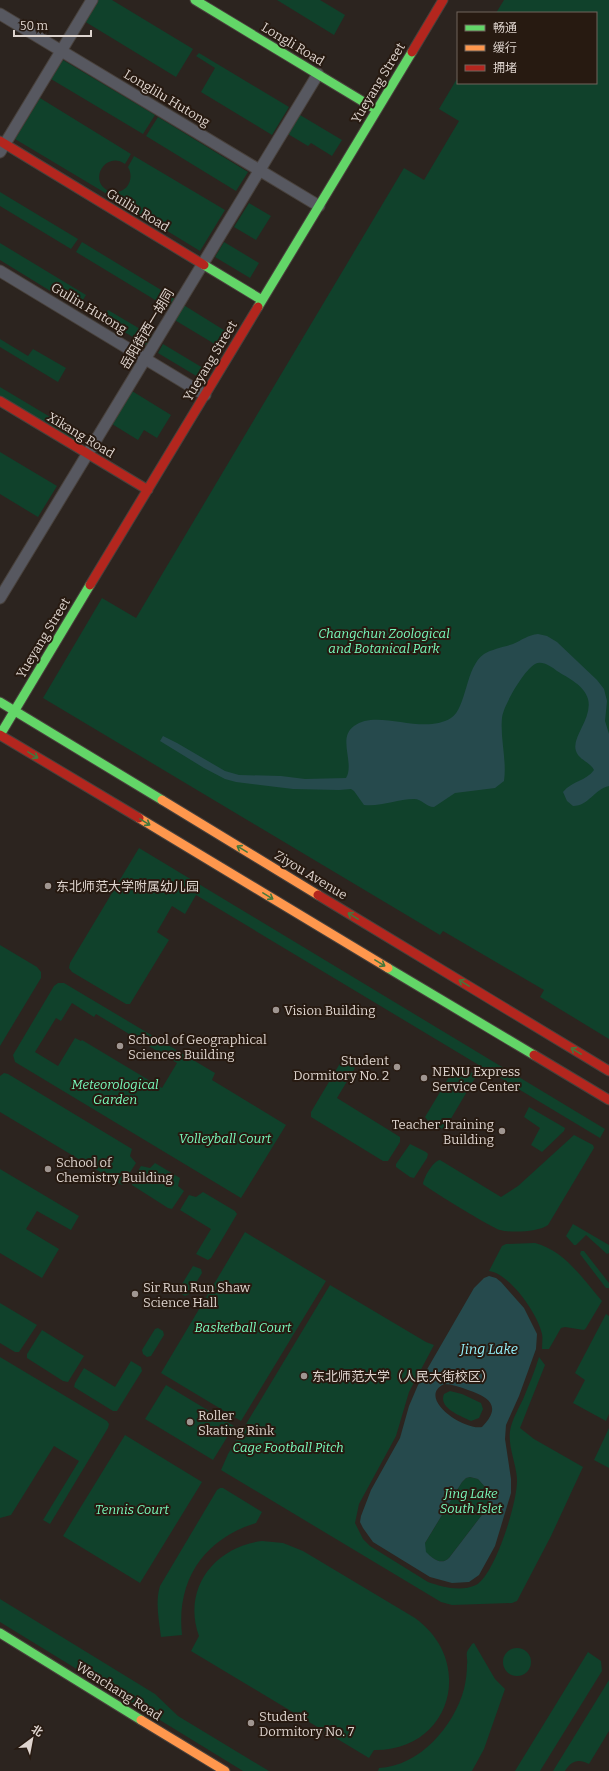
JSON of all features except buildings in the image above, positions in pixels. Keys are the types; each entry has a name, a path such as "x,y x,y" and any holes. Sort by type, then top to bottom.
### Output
{"street":[{"path":"2,146 92,0"},
{"name":"Longli Road","path":"195,0 377,110"},
{"name":"Yueyang Street","path":"0,735 443,0"},
{"name":"Longlilu Hutong","path":"0,14 319,206"},
{"name":"岳阳街西一胡同","path":"0,598 318,74"},
{"name":"Guilin Road","path":"2,146 262,300"},
{"name":"Gullin Hutong","path":"0,271 205,395"},
{"name":"Xikang Road","path":"0,401 148,490"},
{"name":"Ziyou Avenue","path":"0,702 609,1071"},
{"path":"0,735 609,1100"},
{"name":"Wenchang Road","path":"0,1633 225,1771"}],"green space":[{"path":"97,0 112,0 193,49 176,77 84,21"},
{"path":"277,0 320,0 345,15 334,35"},
{"name":"Changchun Zoological and Botanical Park","path":"504,0 609,0 609,1039 540,997 544,990 443,931 440,935 43,698 102,598 136,618 404,168 424,180 459,121 439,109 457,79 457,84 597,84 597,12 497,12"},
{"path":"199,53 289,107 272,135 201,92 215,68 196,56"},
{"path":"63,60 155,115 143,134 51,79"},
{"path":"40,98 131,154 125,164 118,161 111,161 102,168 99,174 100,181 109,191 107,194 15,139"},
{"path":"300,115 342,140 332,156 311,143 308,146 288,134"},
{"path":"158,117 248,172 236,191 146,136"},
{"path":"134,156 225,210 200,251 110,196 112,192 122,191 128,185 131,176 128,167"},
{"path":"0,192 78,239 71,249 0,206"},
{"path":"249,203 271,216 256,240 234,227"},
{"path":"82,242 176,299 170,309 76,252"},
{"path":"224,242 259,263 250,278 215,257"},
{"path":"0,243 86,295 78,308 0,260"},
{"path":"182,304 227,332 218,346 173,319"},
{"path":"108,310 152,336 146,345 103,319"},
{"path":"0,339 28,356 33,349 66,368 58,382 0,347"},
{"path":"163,344 203,368 198,377 158,353"},
{"path":"0,387 82,436 78,443 0,396"},
{"path":"132,391 171,415 157,438 144,430 138,440 112,424"},
{"path":"0,452 57,486 38,517 0,494"},
{"path":"139,848 605,1129 600,1138 196,895 185,914 172,906 157,932 169,940 130,1004 126,1004 72,972 69,968 70,963"},
{"path":"0,945 37,967 41,972 41,978 0,1046"},
{"path":"58,983 64,983 215,1073 212,1080 286,1125 241,1198 15,1062 13,1055 54,986","holes":["72,1003 94,1017 96,1014 177,1063 162,1088 82,1040 81,1041 75,1038 58,1066 35,1052 56,1018 61,1021"]},
{"path":"342,1060 355,1068 337,1098 400,1137 400,1142 388,1161 383,1161 311,1117 311,1112"},
{"path":"457,1065 474,1074 475,1078 446,1127 442,1129 428,1121 425,1117"},
{"path":"4,1073 132,1149 130,1156 136,1163 122,1185 0,1112 0,1076"},
{"path":"529,1107 565,1128 564,1131 542,1152 531,1145 540,1128 524,1117"},
{"path":"574,1135 593,1145 594,1148 548,1225 538,1229 518,1232 500,1230 485,1223 423,1184 429,1170 437,1161 440,1160 501,1197 518,1186"},
{"path":"410,1144 428,1154 414,1178 410,1177 396,1167 396,1164"},
{"path":"155,1163 180,1178 178,1186 184,1191 172,1209 168,1208 132,1185 132,1181 141,1166 150,1168"},
{"path":"0,1169 79,1216 71,1230 37,1211 26,1229 59,1249 42,1278 0,1253"},
{"path":"203,1192 235,1211 237,1214 211,1258 208,1260 196,1254 211,1229 180,1210 189,1195 196,1197"},
{"path":"573,1224 609,1245 609,1253 607,1254 586,1235 576,1245 574,1245 566,1236"},
{"name":"Basketball Court","path":"245,1232 326,1281 241,1421 161,1373"},
{"path":"535,1243 546,1247 564,1259 572,1266 602,1301 584,1330 565,1327 561,1328 549,1349 542,1349 542,1336 539,1326 535,1316 522,1296 505,1279 497,1273 489,1271 502,1246 506,1244"},
{"path":"581,1251 584,1251 609,1283 609,1288 606,1288 580,1254"},
{"path":"193,1266 201,1269 202,1273 189,1294 185,1296 180,1293 179,1289"},
{"name":"Cage Football Pitch","path":"330,1285 426,1342 434,1345 409,1392 396,1436 359,1504 355,1523 363,1539 370,1546 428,1582 439,1586 452,1588 470,1587 476,1585 491,1567 504,1536 514,1503 516,1489 517,1479 510,1443 511,1427 539,1357 545,1365 520,1428 534,1439 583,1467 551,1536 517,1601 512,1603 452,1605 441,1602 221,1470 228,1454"},
{"path":"0,1303 37,1325 19,1352 15,1352 0,1343"},
{"path":"606,1314 609,1316 609,1414 606,1421 573,1403 585,1380 575,1373"},
{"path":"158,1328 163,1331 164,1335 151,1356 147,1357 143,1354 142,1350 155,1329"},
{"path":"42,1330 84,1356 68,1382 63,1381 27,1358 27,1354"},
{"path":"0,1357 107,1421 109,1424 50,1524 43,1520 79,1461 54,1446 11,1515 0,1518"},
{"path":"131,1361 141,1367 142,1371 117,1411 113,1411 74,1387 84,1368 115,1387"},
{"name":"Roller Skating Rink","path":"166,1385 234,1426 213,1460 145,1419"},
{"path":"450,1391 462,1394 481,1403 483,1409 479,1418 471,1421 456,1414 447,1407 443,1399 444,1394"},
{"path":"609,1428 609,1468 594,1460"},
{"name":"Tennis Court","path":"125,1435 202,1482 140,1583 63,1536"},
{"name":"Jing Lake South Islet","path":"470,1477 478,1479 486,1488 489,1494 488,1507 449,1558 443,1561 437,1560 425,1552 425,1543 462,1482 466,1478"},
{"path":"223,1488 262,1512 256,1523 238,1530 222,1540 208,1551 197,1564 189,1580 184,1597 181,1615 182,1635 161,1637 158,1618 160,1586 217,1490"},
{"path":"262,1541 283,1543 303,1551 415,1618 434,1636 445,1657 449,1679 446,1701 437,1720 421,1736 400,1746 374,1750 369,1758 191,1651 199,1636 195,1619 195,1602 199,1587 206,1573 216,1561 230,1552 245,1545"},
{"path":"0,1599 155,1694 178,1716 269,1771 243,1771 0,1622"},
{"path":"474,1643 495,1679 505,1689 484,1749 472,1771 378,1771 379,1768 394,1766 421,1752 444,1730 459,1703 464,1689 466,1680 467,1652"},
{"path":"517,1648 527,1652 531,1662 527,1672 517,1676 507,1672 503,1662 507,1652"},
{"path":"588,1652 601,1661 602,1671 540,1771 515,1771"},
{"path":"609,1680 609,1731 589,1764 578,1761 572,1763 565,1771 553,1771"}],"water":[{"path":"538,634 547,636 557,642 597,680 604,689 607,701 605,721 609,734 609,786 599,790 579,805 573,806 567,801 563,792 571,785 587,777 594,770 577,754 575,746 576,740 588,713 588,699 583,690 575,682 544,663 535,664 525,673 503,712 502,734 505,765 504,781 495,788 455,793 434,807 431,807 417,799 401,800 377,805 364,805 351,789 293,789 236,782 225,779 204,768 160,741 163,736 225,771 239,775 281,776 305,779 346,778 349,765 346,744 347,737 349,731 354,726 364,721 375,720 427,724 439,723 451,718 460,706 473,668 484,654 494,649 513,644"},
{"name":"Jing Lake","path":"489,1276 496,1278 524,1308 537,1334 536,1349 519,1396 506,1425 505,1439 511,1479 511,1493 495,1546 479,1575 469,1582 452,1583 430,1577 373,1542 360,1522 371,1490 400,1438 409,1406 418,1385 474,1288 484,1278","holes":["444,1384 453,1385 476,1393 491,1404 491,1414 482,1427 474,1427 455,1419 439,1405 436,1397 437,1390","470,1477 478,1479 486,1488 489,1495 488,1507 449,1558 443,1561 437,1560 426,1552 425,1543 462,1482 466,1478"]}],"traffic: fast":[{"path":"195,0 377,110"},
{"path":"258,307 412,52"},
{"path":"204,265 262,300"},
{"path":"0,735 90,585"},
{"path":"0,702 162,800"},
{"path":"388,968 534,1055"},
{"path":"0,1633 141,1720"}],"traffic: slow":[{"path":"162,800 318,895"},
{"path":"139,818 388,968"},
{"path":"141,1720 225,1771"}],"traffic: jam":[{"path":"412,52 443,0"},
{"path":"0,141 204,265"},
{"path":"90,585 258,307"},
{"path":"0,401 148,490"},
{"path":"0,735 139,818"},
{"path":"318,895 609,1071"},
{"path":"534,1055 609,1100"}],"place":[{"name":"东北师范大学附属幼儿园","path":"48,886"},
{"name":"Vision Building","path":"276,1010"},
{"name":"School of Geographical Sciences Building","path":"120,1046"},
{"name":"Student Dormitory No. 2","path":"397,1067"},
{"name":"NENU Express Service Center","path":"424,1078"},
{"name":"Teacher Training Building","path":"502,1131"},
{"name":"School of Chemistry Building","path":"48,1169"},
{"name":"Sir Run Run Shaw Science Hall","path":"135,1294"},
{"name":"东北师范大学（人民大街校区）","path":"304,1376"},
{"name":"Roller Skating Rink","path":"190,1422"},
{"name":"Student Dormitory No. 7","path":"251,1723"}],"park label":[{"name":"Meteorological Garden","path":"115,1092"},
{"name":"Volleyball Court","path":"225,1138"}]}
